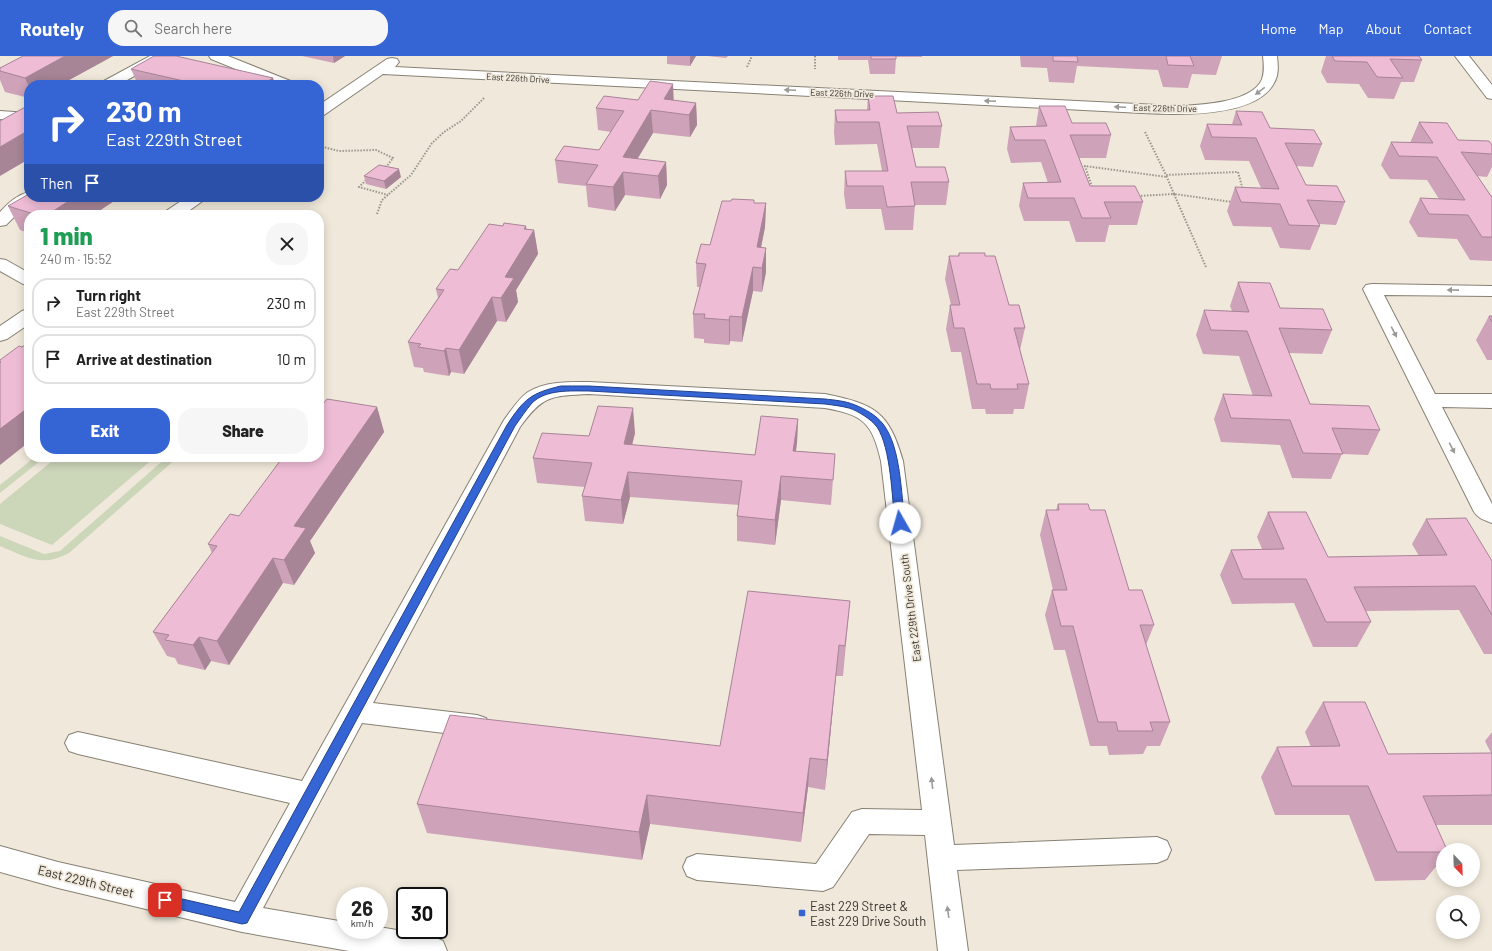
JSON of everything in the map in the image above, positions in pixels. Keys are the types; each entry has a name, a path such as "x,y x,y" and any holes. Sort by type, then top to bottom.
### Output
{"street":[{"path":"117,80 160,56"},
{"path":"216,56 276,80"},
{"path":"324,109 401,56"},
{"name":"East 226th Drive","path":"381,70 876,94 1041,104 1194,109 1230,104 1258,93 1266,86 1272,71 1270,56"},
{"path":"1462,56 1492,95"},
{"path":"324,99 333,103"},
{"path":"0,115 24,117"},
{"path":"0,214 24,200"},
{"path":"179,210 191,202"},
{"path":"0,221 15,206"},
{"path":"0,264 24,277"},
{"path":"1492,291 1372,289 1484,510 1492,515"},
{"path":"0,335 24,318"},
{"name":"East 229th Drive South","path":"242,918 511,425 530,401 546,392 561,389 589,388 825,401 852,406 869,415 880,425 887,440 892,461 953,951"},
{"path":"1428,400 1492,401"},
{"path":"354,712 497,728"},
{"path":"78,744 309,795"},
{"path":"697,867 823,878 862,821 937,823"},
{"path":"941,858 1157,850"},
{"name":"East 229th Street","path":"0,859 58,875 351,944 432,951"}],"path":[{"path":"377,214 382,200 389,196 411,175 432,144 444,132 461,121 488,94"},
{"path":"1142,128 1167,176 1206,267"},
{"path":"324,147 339,150 376,150 393,158 387,166 378,170"},
{"path":"1095,194 1085,166 1167,176 1238,172 1243,191"},
{"path":"369,177 359,187 389,196"},
{"path":"1133,197 1174,194 1232,202"}],"green space":[{"path":"29,462 39,462 0,493 0,485"},
{"path":"51,462 149,462 52,545 0,524 0,504"},
{"path":"161,462 172,462 69,553 50,560 34,559 0,546 0,536 44,554 60,551"}],"building":[{"path":"23,56 65,56 25,78 0,71 0,68"},
{"path":"154,56 176,56 273,78 270,80 179,80 131,69"},
{"path":"871,56 896,56 896,59 871,59"},
{"path":"1053,56 1077,56 1078,62 1053,61"},
{"path":"1166,56 1190,56 1194,66 1168,65"},
{"path":"1332,56 1419,56 1422,60 1390,59 1403,78 1377,77 1367,62 1335,61"},
{"path":"650,81 673,84 664,99 696,103 689,115 651,110 623,157 666,162 658,176 623,172 613,187 586,184 598,165 555,160 564,146 599,150 624,111 596,108 604,96 638,100"},
{"path":"868,96 893,96 897,113 938,112 942,126 907,126 916,167 945,167 949,182 911,182 915,206 887,207 883,186 847,186 845,171 888,171 879,122 837,122 835,110 870,110"},
{"path":"1039,106 1065,106 1072,123 1106,123 1111,135 1070,135 1090,186 1135,186 1143,202 1104,202 1111,218 1082,218 1074,198 1028,198 1023,183 1061,182 1045,140 1015,140 1010,127 1047,126"},
{"path":"24,108 24,133 0,147 0,121"},
{"path":"1236,111 1262,112 1270,128 1314,130 1322,144 1285,143 1306,185 1337,186 1345,202 1307,200 1320,226 1289,225 1280,204 1241,202 1235,187 1279,189 1256,138 1212,137 1207,124 1242,125"},
{"path":"1419,122 1447,123 1458,140 1489,141 1492,145 1492,154 1461,152 1492,196 1492,237 1482,237 1468,215 1429,214 1420,198 1465,200 1437,157 1399,156 1391,142 1433,143"},
{"path":"379,165 399,169 384,181 364,176"},
{"path":"24,197 24,202 67,202 55,210 24,211 8,206"},
{"path":"732,199 754,200 754,203 766,203 757,247 766,248 762,268 753,267 742,317 730,316 729,320 704,318 705,314 693,314 706,264 696,263 701,244 710,245 722,201 731,201"},
{"path":"504,223 526,226 524,229 534,230 505,277 514,278 501,298 492,297 459,350 446,348 444,351 418,347 421,344 408,342 444,290 436,289 450,269 458,270 489,224 503,226"},
{"path":"959,253 985,253 985,256 995,256 1009,305 1019,305 1025,328 1014,328 1029,384 1017,384 1018,389 991,389 990,384 977,384 964,328 954,328 950,305 960,305 949,256 959,256"},
{"path":"1238,282 1270,283 1280,308 1323,309 1332,330 1279,328 1310,404 1369,406 1380,430 1332,428 1343,454 1303,453 1290,420 1231,418 1223,394 1272,396 1247,331 1211,330 1204,310 1249,312"},
{"path":"19,346 22,347 24,346 24,411 0,429 0,360"},
{"path":"327,399 377,407 294,526 306,528 284,560 273,558 217,641 199,637 193,645 165,640 169,635 153,632 217,546 208,544 230,514 239,516 279,462 324,462 324,403"},
{"path":"598,406 633,408 624,444 755,455 761,416 798,419 793,451 835,454 833,480 781,476 775,520 737,516 742,481 628,472 621,500 582,496 592,463 533,458 542,433 589,436"},
{"path":"1058,504 1088,504 1090,510 1105,510 1129,590 1142,590 1154,625 1140,625 1170,722 1150,722 1153,731 1118,731 1116,722 1098,722 1073,626 1061,626 1052,590 1067,590 1046,510 1059,510"},
{"path":"1268,512 1306,512 1328,557 1447,555 1426,519 1466,518 1492,561 1492,615 1475,586 1354,587 1371,622 1326,622 1306,579 1243,579 1231,550 1284,549"},
{"path":"748,591 850,601 845,646 839,645 827,760 810,758 803,813 647,795 639,832 417,804 450,715 720,746"},
{"path":"1323,702 1365,702 1388,754 1492,753 1492,795 1423,796 1444,843 1436,843 1436,852 1397,852 1368,786 1292,786 1277,747 1340,746"}],"place":[{"name":"East 229 Street & East 229 Drive South","path":"802,913"}],"route":[{"path":"165,900 242,918 511,425 530,401 538,396 546,392 561,389 589,388 825,401 852,406 869,415 880,425 887,440 892,461 900,523"}]}
